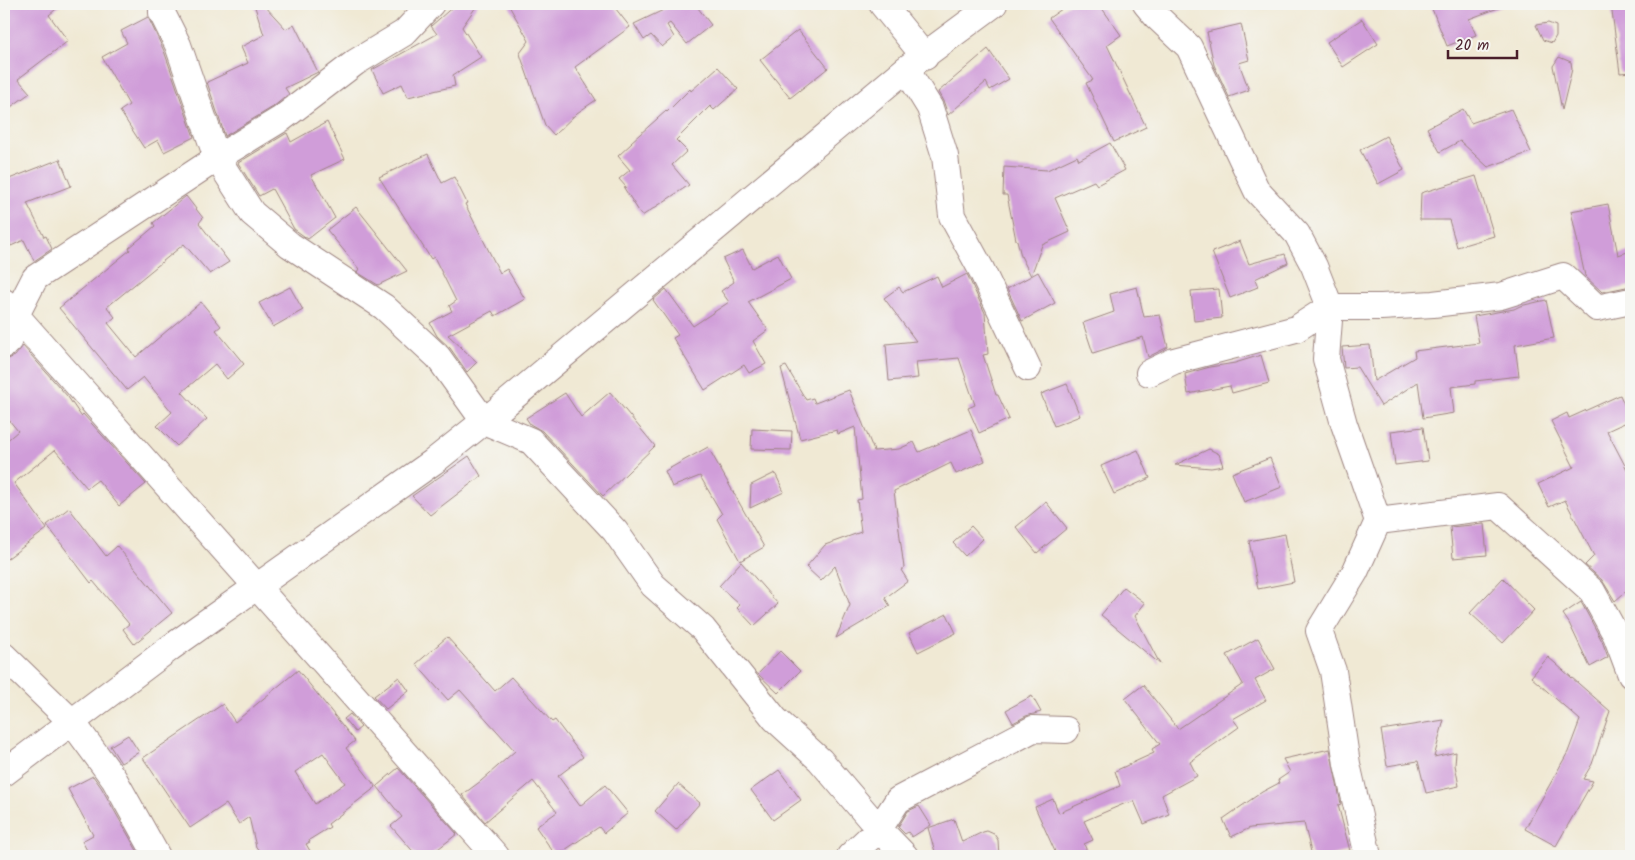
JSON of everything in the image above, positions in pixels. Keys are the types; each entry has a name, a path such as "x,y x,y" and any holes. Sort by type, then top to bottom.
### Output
{"street":[{"path":"162,4 162,14 178,45 217,158 252,213 290,245 384,307 438,357 484,421 530,441 615,531 654,585 703,629 775,719 820,760 879,829 905,856"},
{"path":"4,345 9,340 10,308 35,278 217,158 281,119 356,62 404,32 430,4"},
{"path":"882,4 916,63 945,156 952,216 982,269 1028,368"},
{"path":"4,773 170,648 433,462 916,63 994,4"},
{"path":"1146,4 1156,16 1189,46 1257,190 1297,234 1314,266 1330,307 1326,359 1344,424 1378,521 1355,572 1319,631 1333,671 1347,764 1368,856"},
{"path":"1149,373 1174,361 1296,329 1330,307 1433,304 1501,296 1564,276 1597,308 1631,301"},
{"path":"10,308 496,856"},
{"path":"1378,521 1498,506 1592,591 1624,630 1631,675"},
{"path":"4,656 72,722 114,779 157,856"},
{"path":"850,856 879,829 898,800 1033,729 1066,730"}],"building":[{"path":"4,4 62,4 49,15 68,41 18,79 30,93 4,112"},
{"path":"254,4 263,4 286,29 294,24 318,72 285,88 289,94 273,107 225,136 207,82 248,63 241,47 264,35"},
{"path":"456,4 478,4 462,27 481,57 453,75 455,86 408,97 402,84 383,93 372,70 437,34 431,26"},
{"path":"508,4 612,4 630,27 575,67 596,100 577,113 554,135 545,125 521,57 520,53 529,41"},
{"path":"676,4 685,4 687,7 695,4 711,25 687,44 670,23 667,25 674,37 662,47 651,35 644,40 634,24"},
{"path":"1069,4 1099,4 1121,35 1107,45 1146,127 1114,142 1086,83 1093,80 1049,18"},
{"path":"1430,4 1506,5 1469,19 1476,35 1447,46"},
{"path":"1611,4 1631,4 1631,72 1620,73"},
{"path":"148,17 164,51 194,137 164,152 158,140 144,148 120,111 129,105 102,57 127,43 121,31"},
{"path":"1362,19 1378,44 1343,67 1327,42"},
{"path":"1548,23 1556,26 1556,36 1552,43 1543,40 1536,25"},
{"path":"1241,24 1249,60 1239,63 1249,90 1229,97 1214,65 1207,32"},
{"path":"798,30 828,68 790,98 760,60"},
{"path":"988,49 1009,79 990,90 986,82 948,115 938,92"},
{"path":"1559,57 1571,62 1572,69 1562,110 1553,66"},
{"path":"718,67 738,89 714,110 710,106 676,140 687,151 672,165 689,185 642,216 624,188 626,187 619,179 630,170 618,156 690,89 691,91"},
{"path":"1463,109 1471,123 1511,109 1531,152 1488,167 1460,141 1440,152 1427,128"},
{"path":"327,122 345,159 311,175 335,218 308,239 294,229 272,189 259,196 238,163 287,133 291,142"},
{"path":"1386,136 1404,170 1378,184 1360,150"},
{"path":"1110,143 1125,170 1097,185 1094,181 1055,198 1070,232 1042,245 1031,276 1021,256 1016,240 1007,195 1003,195 1004,167 1047,170 1077,156 1079,160"},
{"path":"428,154 442,183 454,177 467,203 465,204 500,273 507,269 525,299 495,316 492,311 448,335 477,362 467,372 450,348 437,336 430,323 452,311 449,306 456,301 434,257 431,259 379,177"},
{"path":"60,159 71,186 27,203 52,249 34,261 24,240 11,246 4,231 4,181"},
{"path":"1476,176 1494,236 1457,247 1449,220 1420,220 1421,193"},
{"path":"186,196 203,218 199,223 229,262 210,274 184,244 107,307 115,317 108,323 136,357 201,302 221,326 216,330 244,364 227,379 215,364 182,392 207,419 177,446 157,426 172,412 143,377 127,390 59,308 130,250 129,248 155,226 153,223"},
{"path":"1608,204 1618,255 1631,251 1631,286 1602,292 1585,276 1571,211"},
{"path":"356,207 407,271 378,285 357,272 359,269 327,230"},
{"path":"1240,241 1249,264 1285,254 1288,263 1255,279 1258,287 1230,298 1212,252"},
{"path":"743,250 752,268 778,254 791,279 748,302 768,330 753,341 766,364 749,373 744,365 705,390 673,338 678,335 653,300 666,289 693,326 729,302 721,291 734,282 723,259"},
{"path":"1038,272 1055,303 1022,321 1007,289"},
{"path":"967,274 985,313 988,354 983,355 996,395 998,395 1009,419 979,433 968,408 975,405 959,358 916,362 918,378 889,381 886,344 916,341 884,298 899,287 903,292 937,276 942,287"},
{"path":"290,287 303,310 273,327 259,303"},
{"path":"1137,287 1144,317 1160,315 1168,347 1148,357 1143,337 1093,353 1083,323 1114,312 1110,294"},
{"path":"1219,289 1222,318 1194,321 1191,291"},
{"path":"1546,300 1554,338 1515,345 1519,376 1475,381 1475,384 1451,387 1454,413 1423,418 1418,382 1381,406 1357,367 1344,368 1342,347 1370,345 1374,381 1415,357 1414,351 1479,343 1474,316 1514,309"},
{"path":"23,346 68,397 81,416 83,414 146,484 119,506 98,480 87,488 55,450 14,483 47,529 4,561 4,443 18,431 4,414 4,360 15,356"},
{"path":"1261,355 1269,383 1232,393 1230,386 1188,394 1185,374"},
{"path":"786,366 806,400 813,398 815,403 849,390 874,451 899,449 914,442 919,452 971,430 985,461 956,474 951,463 894,491 904,568 901,570 908,581 885,598 890,606 836,638 850,605 835,566 821,581 806,567 825,545 861,532 857,500 862,499 855,427 838,434 837,430 800,439 781,368"},
{"path":"1067,384 1080,416 1054,426 1041,394"},
{"path":"610,392 655,446 603,496 542,431 530,424 526,418 565,393 581,417"},
{"path":"1620,395 1631,420 1607,431 1631,477 1631,587 1615,601 1602,580 1585,565 1594,556 1565,500 1549,507 1538,484 1574,467 1551,421 1567,413 1569,418"},
{"path":"1423,427 1428,461 1395,465 1391,431"},
{"path":"752,429 792,431 791,450 751,449"},
{"path":"708,447 764,547 740,561 717,519 722,514 700,476 672,487 665,471"},
{"path":"1209,449 1219,454 1223,466 1211,468 1175,465"},
{"path":"1138,450 1150,478 1114,494 1101,466"},
{"path":"469,456 481,476 430,515 412,496"},
{"path":"1270,458 1282,487 1244,502 1232,473"},
{"path":"775,473 784,492 750,508 751,485"},
{"path":"1046,502 1067,528 1037,553 1016,527"},
{"path":"69,508 106,556 117,546 172,613 134,644 123,629 129,624 93,581 91,583 47,525"},
{"path":"1484,524 1487,555 1453,558 1450,527"},
{"path":"971,526 983,539 965,556 953,543"},
{"path":"1285,534 1294,582 1258,589 1249,541"},
{"path":"741,562 778,604 754,626 737,608 740,605 719,586"},
{"path":"1503,578 1534,610 1503,643 1470,613"},
{"path":"1124,587 1145,603 1135,616 1160,664 1101,615"},
{"path":"1581,602 1602,641 1608,657 1590,667 1563,614"},
{"path":"947,614 956,633 918,652 909,633"},
{"path":"447,637 495,691 511,677 552,722 555,720 583,757 558,776 580,806 605,785 628,813 604,833 599,827 556,856 536,827 557,812 533,781 485,822 462,795 515,751 460,690 448,700 416,664"},
{"path":"1258,638 1275,669 1255,680 1266,700 1233,719 1239,727 1190,762 1197,776 1162,795 1169,814 1144,824 1134,801 1126,803 1084,821 1093,840 1084,844 1089,856 1057,856 1035,807 1053,799 1059,813 1120,786 1115,771 1154,753 1152,749 1160,744 1125,699 1143,685 1178,729 1243,684 1227,655"},
{"path":"780,651 800,671 778,693 758,674"},
{"path":"1548,657 1610,711 1592,764 1583,779 1593,781 1556,846 1525,829 1568,752 1580,720 1531,677"},
{"path":"298,670 355,741 346,748 376,787 328,824 330,827 309,840 310,842 306,844 313,856 264,856 256,847 249,817 239,824 226,804 190,828 143,758 223,704 235,722","holes":["323,753 345,783 315,804 295,772"]},
{"path":"399,677 409,691 386,709 374,696"},
{"path":"1032,696 1041,712 1026,716 1013,723 1006,710"},
{"path":"350,714 361,727 355,732 344,719"},
{"path":"1444,720 1434,757 1456,752 1455,765 1459,786 1426,793 1418,761 1387,766 1381,730"},
{"path":"128,735 139,752 121,763 110,746"},
{"path":"1330,749 1341,804 1338,805 1350,851 1329,856 1312,856 1304,823 1250,828 1231,837 1223,819 1262,792 1279,783 1278,780 1290,772 1283,759"},
{"path":"398,768 457,834 429,856 417,856 391,826 402,817 377,786"},
{"path":"779,770 801,800 773,820 751,790"},
{"path":"93,776 140,856 90,856 82,841 93,835 68,789"},
{"path":"678,784 700,803 676,830 655,811"},
{"path":"919,806 931,825 912,837 908,832 905,834 898,827 908,811"},
{"path":"954,819 962,842 987,831 994,834 998,840 999,856 934,856 936,855 928,828"}]}
